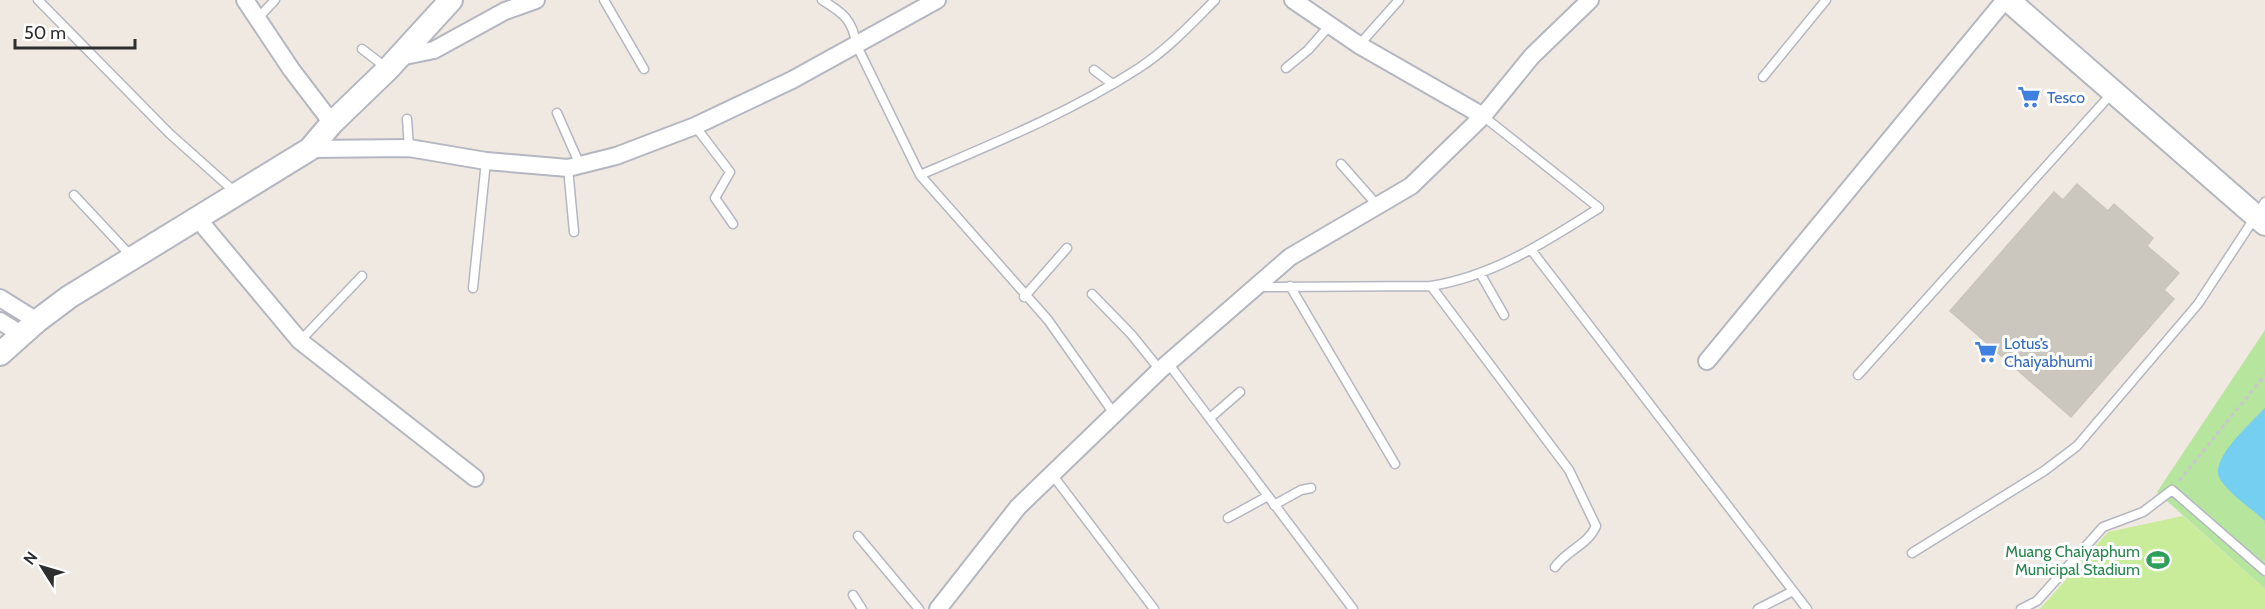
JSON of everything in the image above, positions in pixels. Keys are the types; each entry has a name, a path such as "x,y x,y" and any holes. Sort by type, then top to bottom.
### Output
{"street":[{"path":"245,0 291,69 332,123"},
{"path":"0,354 29,327 132,256 198,219 310,149 332,123 394,63 451,0"},
{"path":"394,63 434,50 505,11 536,0"},
{"path":"310,149 409,148 486,161 574,166 616,156 695,126 792,80 937,0"},
{"path":"1293,0 1359,45 1484,116"},
{"path":"938,609 995,535 1051,473 1115,415 1164,366 1290,257 1411,186 1484,116 1532,56 1590,0"},
{"path":"1707,361 2007,0 2262,214"},
{"path":"198,219 300,341 475,478"},
{"path":"0,298 29,327"},
{"path":"0,321 29,327"}],"lane":[{"path":"38,0 170,134 237,194"},
{"path":"258,18 274,0"},
{"path":"604,0 644,69"},
{"path":"822,0 843,12 854,27 856,45 920,175 1024,297 1048,321 1115,415"},
{"path":"920,175 1031,128 1111,83 1149,60 1181,34 1215,0"},
{"path":"1359,45 1399,0"},
{"path":"1763,77 1826,0"},
{"path":"1286,68 1308,50 1330,25"},
{"path":"362,49 394,63"},
{"path":"1094,70 1111,83"},
{"path":"1857,375 2114,92"},
{"path":"557,113 574,166 574,232"},
{"path":"1253,287 1431,286 1480,273 1532,251 1599,208 1484,116"},
{"path":"407,119 409,148"},
{"path":"695,126 730,172 715,198 733,224"},
{"path":"472,288 486,161"},
{"path":"1341,164 1378,206"},
{"path":"74,195 132,256"},
{"path":"1912,553 2044,471 2077,446 2198,304 2262,214"},
{"path":"1024,297 1067,248"},
{"path":"1532,251 1791,592 1807,609"},
{"path":"1480,273 1504,315"},
{"path":"300,341 362,276"},
{"path":"1290,286 1395,464"},
{"path":"1431,286 1569,470 1596,526 1591,537 1564,555 1555,567"},
{"path":"1092,294 1164,366 1210,418 1353,609"},
{"path":"1210,418 1240,392"},
{"path":"1051,473 1154,609"},
{"path":"1274,505 1301,490 1311,488"},
{"path":"2021,609 2037,601 2103,527 2143,512 2172,490 2265,570"},
{"path":"1228,518 1268,496"},
{"path":"858,536 919,609"},
{"path":"1758,609 1791,592"},
{"path":"853,596 862,609"}],"path":[{"path":"2172,490 2265,375"}],"green space":[{"path":"2265,330 2265,589 2157,492"},
{"name":"Muang Chaiyaphum Municipal Stadium","path":"2183,516 2265,589 2265,609 2040,609 2108,532"}],"water":[{"path":"2265,408 2265,521 2229,490 2220,479 2218,471 2220,462 2233,442"}],"building":[{"path":"2077,184 2108,211 2114,204 2153,238 2147,246 2179,273 2164,290 2174,299 2071,417 1950,311 2054,192 2063,200"}],"place":[{"name":"Tesco","path":"2029,97"},
{"name":"Lotus’s Chaiyabhumi","path":"1986,352"},
{"name":"Muang Chaiyaphum Municipal Stadium","path":"2158,560"}]}
